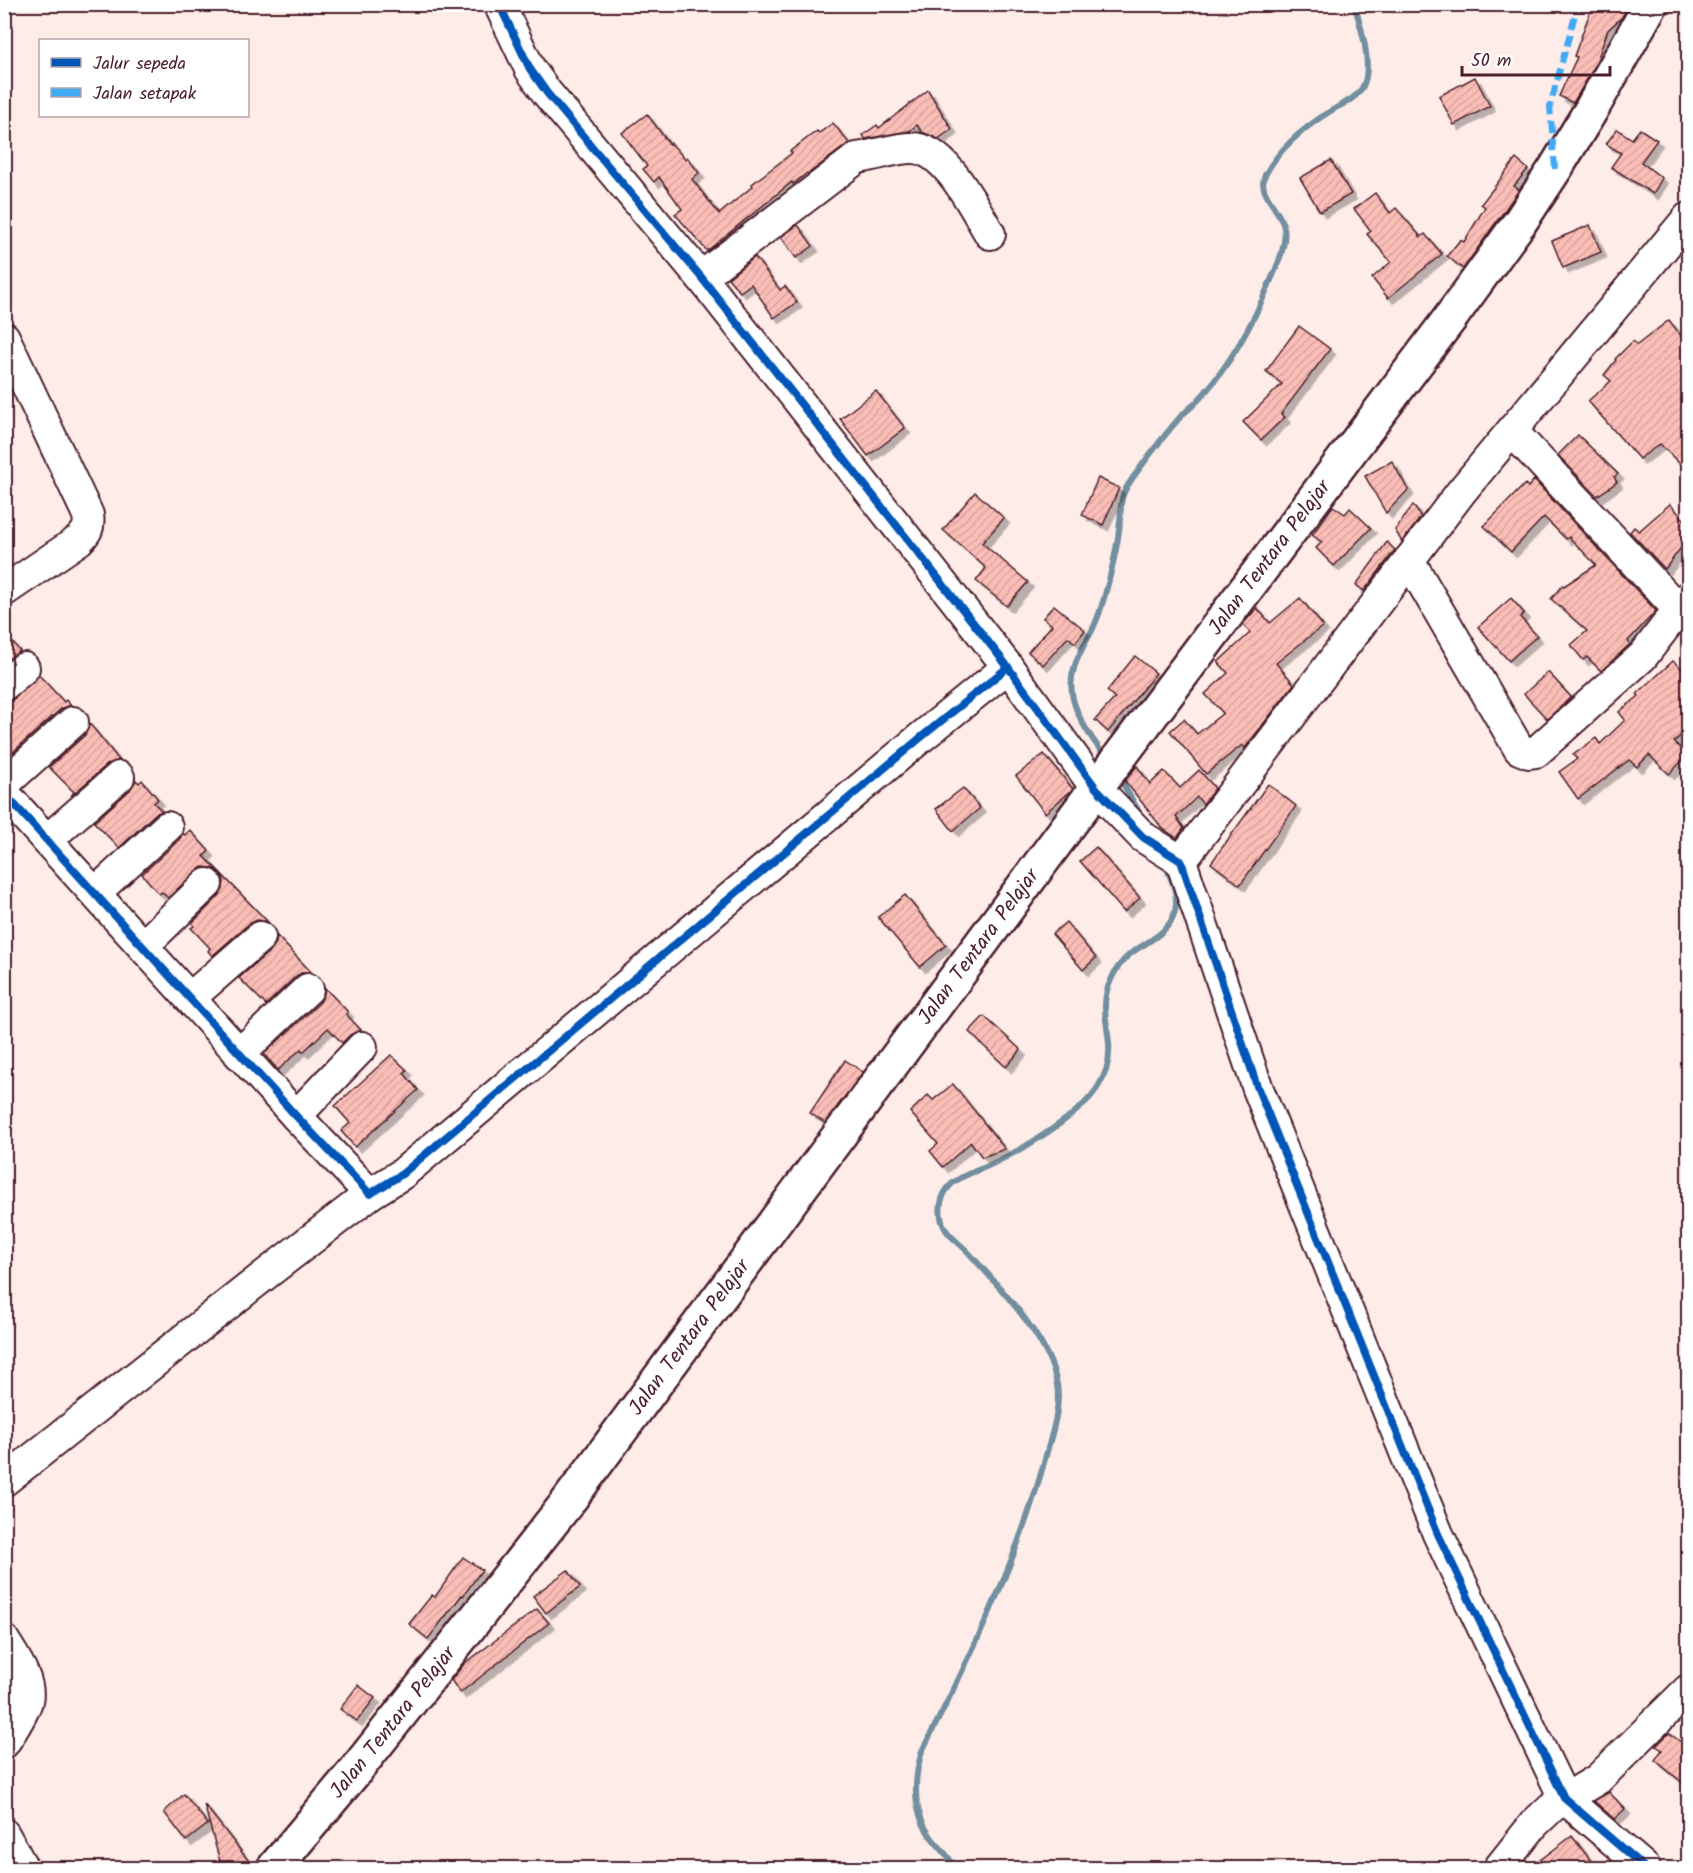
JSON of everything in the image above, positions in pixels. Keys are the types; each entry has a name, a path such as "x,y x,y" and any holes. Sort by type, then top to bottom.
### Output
{"highway":[{"name":"Jalan Tentara Pelajar","path":"274,1869 356,1770 567,1503 1133,739 1450,317 1520,222 1591,110 1651,4"}],"street":[{"path":"499,4 530,69 547,93 702,277 1143,837 1176,858 1258,1089 1438,1534 1564,1798 1645,1869"},
{"path":"702,277 857,158 911,148 929,152 937,157 953,176 990,234"},
{"path":"1176,858 1512,431 1689,218"},
{"path":"4,337 88,515 90,525 80,540 4,591"},
{"path":"1409,560 1519,749 1529,753 1536,752 1643,656 1684,603 1512,431"},
{"path":"4,1481 370,1194 402,1174 1008,667"},
{"path":"4,784 73,722"},
{"path":"47,840 119,777"},
{"path":"4,793 239,1054 370,1194"},
{"path":"95,893 167,827"},
{"path":"143,946 207,884"},
{"path":"190,998 260,937"},
{"path":"239,1054 308,989"},
{"path":"296,1116 362,1047"},
{"path":"4,1640 20,1669 26,1685 27,1700 4,1743"},
{"path":"1499,1869 1534,1824 1552,1807 1598,1779 1689,1690"},
{"path":"4,1834 23,1869"}],"building":[{"path":"1593,4 1629,4 1622,17 1608,30 1595,66 1573,103 1559,96 1577,57 1574,56"},
{"path":"1475,77 1490,106 1454,125 1439,96"},
{"path":"928,90 952,129 938,139 922,132 917,125 909,131 865,139 863,135 877,125 879,128"},
{"path":"647,114 670,145 671,143 685,159 687,157 699,173 692,179 719,214 753,186 752,184 792,153 790,151 817,131 819,133 833,123 849,143 808,174 793,184 792,182 707,251 675,214 682,209 659,177 654,182 643,169 647,166 622,133"},
{"path":"1617,129 1632,139 1640,129 1657,140 1641,162 1662,178 1653,194 1611,167 1621,153 1606,144"},
{"path":"1516,159 1528,169 1514,186 1519,190 1463,269 1447,256 1460,240 1464,242 1485,207 1481,204"},
{"path":"1331,160 1351,194 1320,212 1300,178"},
{"path":"1375,193 1390,213 1396,208 1421,237 1425,234 1442,254 1388,298 1372,278 1391,262 1367,234 1371,231 1354,209"},
{"path":"798,225 813,246 796,258 781,237"},
{"path":"1590,225 1601,252 1563,268 1552,241"},
{"path":"755,257 780,290 785,286 797,302 774,318 751,284 740,292 728,278"},
{"path":"1669,320 1689,346 1689,473 1660,444 1639,459 1588,401 1611,381 1604,375 1615,359 1633,341 1637,345"},
{"path":"1299,326 1330,349 1281,414 1285,417 1261,440 1243,422 1282,384 1266,371"},
{"path":"876,391 905,428 868,456 840,419"},
{"path":"1578,435 1618,474 1614,477 1617,482 1597,496 1558,455"},
{"path":"1392,461 1408,490 1386,513 1365,476"},
{"path":"1098,478 1119,488 1103,525 1082,515"},
{"path":"1534,480 1656,611 1628,641 1630,644 1601,671 1587,657 1583,660 1571,645 1587,631 1551,599 1563,585 1596,565 1569,537 1566,539 1544,517 1511,552 1484,526 1525,484 1528,487"},
{"path":"975,492 1004,518 982,543 1028,582 1007,606 976,581 986,568 943,530"},
{"path":"1670,504 1689,525 1689,537 1665,569 1630,532 1634,527 1639,531"},
{"path":"1413,505 1421,517 1402,542 1395,530"},
{"path":"1333,506 1345,514 1350,508 1371,528 1334,566 1316,548 1322,542 1312,535"},
{"path":"1387,542 1395,550 1364,591 1356,585"},
{"path":"1300,598 1323,626 1276,663 1294,684 1245,748 1242,745 1206,774 1170,731 1184,719 1197,734 1223,713 1205,694 1228,673 1218,662 1250,633 1243,624 1257,608 1270,623"},
{"path":"1511,598 1524,613 1520,617 1537,636 1509,661 1478,627"},
{"path":"1054,605 1085,630 1075,643 1068,637 1043,665 1028,652 1052,625 1043,618"},
{"path":"4,633 20,651 4,662"},
{"path":"1135,656 1156,673 1108,732 1095,720 1115,698 1107,691"},
{"path":"1673,661 1689,675 1689,727 1674,742 1688,755 1669,774 1649,755 1637,767 1629,760 1578,799 1559,772 1577,759 1573,755 1596,738 1600,744 1625,720 1619,712 1639,696 1637,694"},
{"path":"1548,672 1571,697 1547,719 1524,694"},
{"path":"39,675 64,702 66,700 71,705 61,709 4,760 4,702 15,698"},
{"path":"90,724 119,760 108,764 71,796 74,792 49,767 85,735"},
{"path":"1044,754 1073,789 1045,813 1016,776"},
{"path":"1137,766 1150,784 1164,771 1180,788 1199,770 1215,788 1203,804 1197,797 1176,817 1184,828 1177,838 1162,828 1125,781"},
{"path":"136,780 139,783 142,780 158,799 154,803 162,811 155,814 119,848 94,822 130,790"},
{"path":"1268,784 1296,806 1240,885 1211,863"},
{"path":"963,788 980,808 953,831 936,809"},
{"path":"190,830 209,851 204,856 219,872 212,868 202,867 168,898 162,892 159,894 142,874 179,840 183,833 185,835"},
{"path":"1096,847 1140,898 1124,912 1080,861"},
{"path":"221,873 268,922 257,920 249,924 212,956 208,951 210,948 191,928 194,926 192,923 223,889 224,880"},
{"path":"905,895 946,945 920,967 878,917"},
{"path":"1066,922 1096,958 1083,970 1052,934"},
{"path":"277,936 311,972 303,972 296,976 266,1005 239,978 271,950 276,943"},
{"path":"325,988 348,1012 346,1014 361,1030 350,1035 342,1043 328,1028 303,1052 301,1049 278,1070 264,1054 320,1002"},
{"path":"984,1016 1021,1050 1006,1067 969,1032"},
{"path":"391,1055 407,1070 404,1073 418,1090 355,1147 341,1131 350,1123 335,1106"},
{"path":"845,1060 863,1072 825,1123 810,1113"},
{"path":"953,1084 1005,1149 982,1157 971,1142 943,1167 930,1151 938,1144 910,1112 928,1095 933,1100"},
{"path":"463,1557 482,1570 428,1639 409,1624 432,1595 435,1597"},
{"path":"568,1570 580,1587 546,1613 533,1596"},
{"path":"537,1609 549,1623 460,1693 451,1680 464,1664"},
{"path":"358,1685 375,1698 357,1721 340,1709"},
{"path":"1669,1733 1689,1748 1689,1788 1655,1760 1662,1750 1656,1746"},
{"path":"1609,1792 1625,1809 1614,1819 1594,1801"},
{"path":"184,1794 208,1824 186,1841 164,1812"},
{"path":"204,1804 255,1869 222,1869"},
{"path":"1572,1836 1597,1869 1528,1869"}],"waterway":[{"path":"1106,758 1079,715 1073,699 1071,682 1078,658 1096,623 1113,566 1121,501 1130,481 1160,441 1213,383 1241,341 1257,311 1279,261 1285,234 1282,221 1266,195 1263,182 1265,175 1293,139 1333,109 1347,102 1362,88 1367,70 1367,58 1354,4"},
{"path":"1119,777 1142,817"},
{"path":"955,1868 925,1828 921,1818 916,1796 919,1762 922,1751 991,1608 1021,1535 1057,1413 1058,1394 1052,1368 1034,1332 995,1282 946,1230 941,1219 941,1203 953,1183 1026,1146 1072,1115 1097,1089 1103,1079 1109,1056 1105,1004 1111,980 1127,957 1163,931 1175,911 1175,893 1165,864"}],"marked path":[{"path":"1555,169 1550,106 1578,4"}],"cycle path":[{"path":"499,4 530,69 547,93 701,277 1008,667 1096,788 1143,837 1181,861 1258,1089 1438,1534 1564,1798 1645,1868"},
{"path":"4,793 296,1116 370,1194 402,1174 919,739 1008,667"}]}
